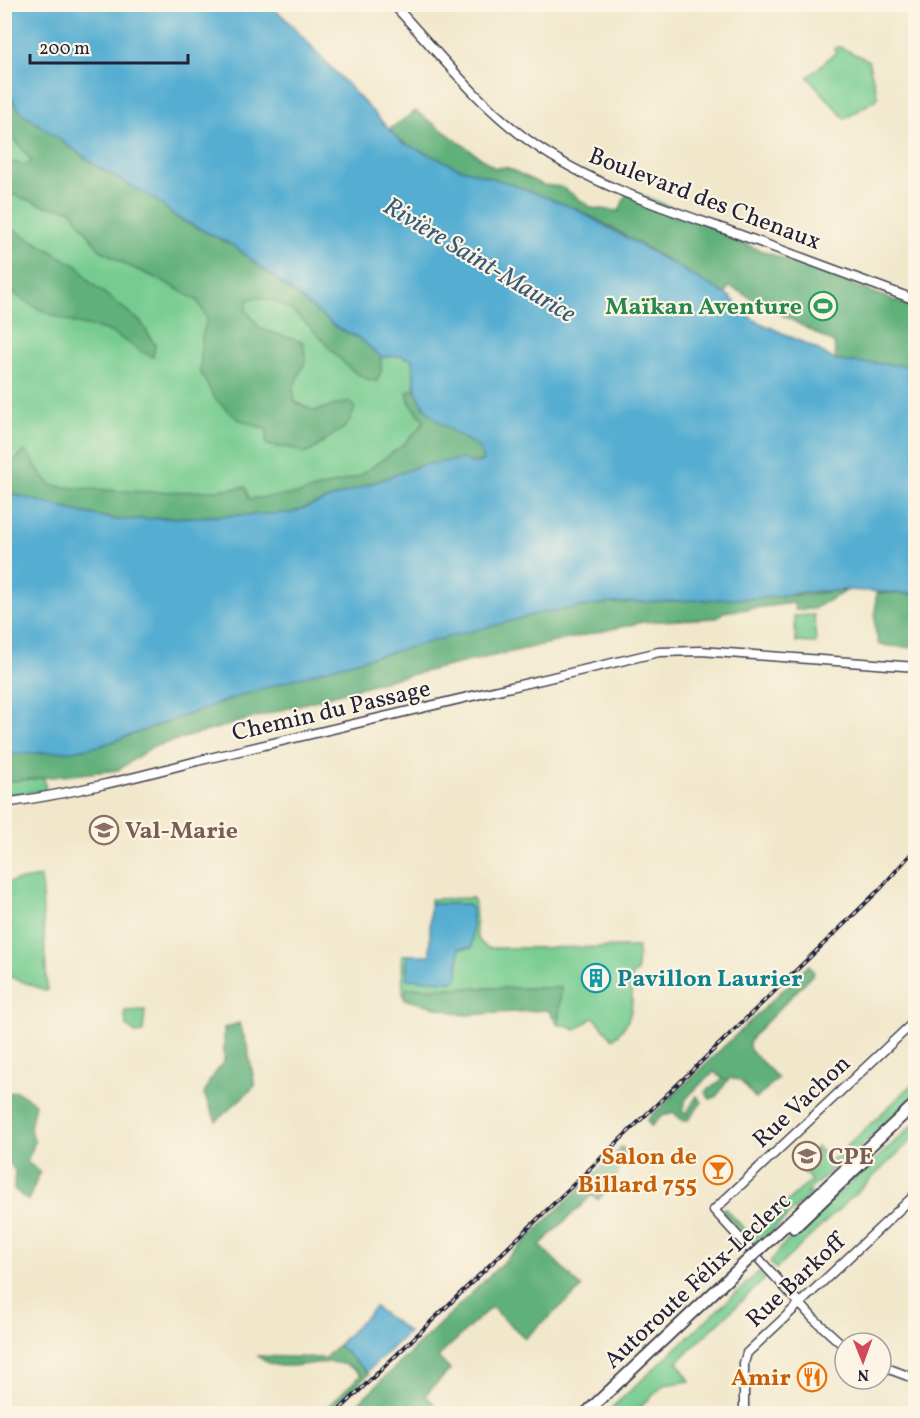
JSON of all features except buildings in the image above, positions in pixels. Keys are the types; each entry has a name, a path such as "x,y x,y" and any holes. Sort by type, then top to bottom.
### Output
{"highway":[{"name":"Autoroute Félix-Leclerc","path":"596,1413 915,1103"},
{"name":"Autoroute Félix-Leclerc","path":"762,1252 915,1113"},
{"name":"Autoroute Félix-Leclerc","path":"585,1413 753,1261"}],"street":[{"name":"Boulevard des Chenaux","path":"393,4 498,114 533,144 561,161 611,186 682,214 915,300"},
{"name":"Chemin du Passage","path":"4,803 102,786 197,761 665,652 701,651 915,667"},
{"name":"Rue Vachon","path":"800,1303 714,1210 915,1020"},
{"name":"Rue Barkoff","path":"744,1413 746,1355 915,1194"},
{"path":"800,1303 833,1335"},
{"path":"893,1371 915,1379"}],"green space":[{"path":"840,47 868,60 878,98 845,119 808,77 836,52 834,48"},
{"path":"4,90 381,357 400,356 412,359 415,389 455,507 45,503 5,492"},
{"path":"5,90 21,112 100,168 156,200 176,217 234,246 338,328 359,338 381,357 381,372 377,381 362,377 348,367 303,320 286,307 268,299 248,299 246,310 261,329 303,342 306,360 293,388 295,402 314,411 351,401 355,409 349,422 314,449 303,454 294,449 266,444 267,430 238,419 215,399 200,371 202,338 207,319 198,301 99,249 71,210 45,206 5,192 5,161 25,165 32,161 5,127"},
{"path":"416,111 495,168 506,167 543,185 562,187 592,208 619,211 628,190 691,215 731,239 915,308 915,366 836,361 834,343 729,286 725,295 592,217 551,199 476,175 427,156 388,130"},
{"path":"4,224 79,267 90,282 141,322 155,345 153,357 112,333 48,313 12,292 5,285"},
{"path":"415,389 420,400 434,417 480,448 483,461 422,465 291,513 118,520 5,492 4,470 25,451 49,483 54,486 150,492 246,487 249,499 298,494 357,477 402,446 424,420 410,403 407,392"},
{"path":"848,590 813,609 795,610 794,603 723,612 717,618 643,622 383,681 152,747 118,770 5,782 5,755 72,751 100,746 242,695 334,666 545,612 609,603 763,598"},
{"path":"876,593 915,594 915,648 879,645 875,629"},
{"path":"814,615 816,643 796,642 794,616"},
{"path":"41,765 46,790 5,796 4,768"},
{"path":"41,877 47,991 5,975 5,883"},
{"path":"473,898 476,932 478,938 488,948 638,947 637,972 632,975 631,1010 620,1032 613,1039 594,1017 575,1030 567,1025 558,1025 561,988 407,988 407,993 403,995 402,955 407,955 407,979 453,981 458,976 459,948 472,948 467,904 430,904 430,899"},
{"path":"809,965 814,973 753,1036 749,1044 750,1050 778,1078 756,1099 740,1080 729,1078 716,1097 710,1099 705,1092 723,1079 714,1072 686,1099 682,1111 686,1114 697,1096 702,1102 688,1120 683,1121 673,1112 662,1116 651,1126 647,1120"},
{"path":"407,988 561,988 558,1025 548,1010 464,1015 404,999"},
{"path":"145,1010 143,1032 136,1033 126,1026 125,1011"},
{"path":"239,1023 247,1045 255,1086 216,1121 204,1094 209,1082 224,1061 224,1028"},
{"path":"915,1082 915,1095 845,1162 841,1162 806,1193 812,1193 769,1234 753,1244 721,1211 724,1208 751,1235 811,1180 793,1161 795,1159 807,1172 810,1168 808,1166 818,1156 814,1151 817,1147 831,1161"},
{"path":"16,1091 35,1103 30,1129 35,1142 27,1162 40,1172 28,1201 14,1189 15,1170 5,1159 5,1094"},
{"path":"915,1123 915,1137 776,1269 770,1262 785,1243"},
{"path":"622,1147 626,1150 615,1181 598,1200 592,1195 540,1245 582,1288 525,1338 491,1307 438,1357 450,1370 425,1395 439,1409 434,1413 348,1413"},
{"path":"762,1269 769,1275 677,1362 690,1381 664,1385 634,1413 605,1414"},
{"path":"338,1345 369,1374 328,1413 321,1413 361,1375 349,1366 337,1363 282,1366 269,1363 258,1356 325,1358"}],"water":[{"name":"Rivière Saint-Maurice","path":"5,4 269,5 286,19 401,142 459,168 508,183 574,208 729,296 754,320 817,349 836,361 915,366 915,594 848,590 806,592 763,598 609,603 545,612 334,667 242,695 100,746 72,751 5,755 5,492 118,520 291,513 422,465 463,459 473,464 483,461 480,448 435,419 422,403 416,389 412,359 400,356 381,357 359,338 338,328 234,246 176,217 156,200 100,168 21,112 5,90"},
{"path":"430,904 467,904 472,908 472,948 459,948 458,976 453,981 407,979 407,955 430,955"},
{"path":"375,1307 408,1332 367,1372 338,1345"}],"railway":[{"path":"335,1414 838,930 881,888 916,848"}],"place":[{"name":"Maïkan Aventure","path":"823,306"},
{"name":"Val-Marie","path":"104,830"},
{"name":"Pavillon Laurier","path":"596,978"},
{"name":"CPE","path":"807,1156"},
{"name":"Salon de Billard 755","path":"718,1170"},
{"name":"Amir","path":"812,1377"}]}
